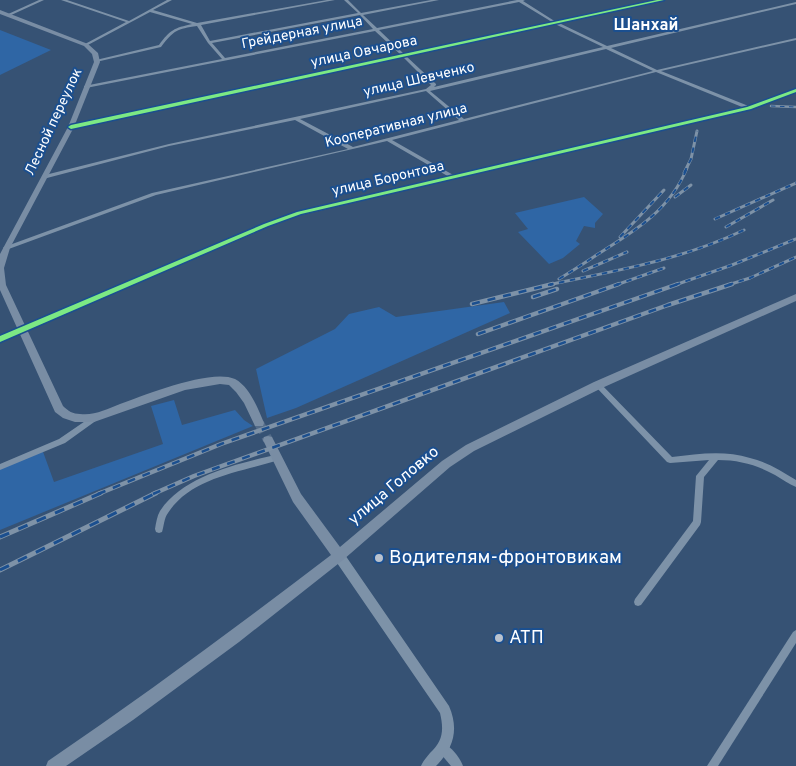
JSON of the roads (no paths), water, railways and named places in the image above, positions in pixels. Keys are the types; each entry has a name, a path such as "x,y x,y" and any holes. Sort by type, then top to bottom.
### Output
{"main road":[{"path":"0,12 86,45"},
{"name":"Лесной переулок","path":"86,45 95,54 97,61 71,127 6,248 0,269 2,285 22,330 59,410 73,418 94,418 199,383 223,380 238,387 259,422"},
{"name":"улица Головко","path":"53,766 136,710 234,637 339,556 446,464 470,448 598,384 796,297"},
{"path":"268,440 298,498 339,556"}],"street":[{"path":"8,15 42,0"},
{"path":"63,0 129,22"},
{"path":"154,0 164,3"},
{"path":"86,45 170,0"},
{"path":"97,61 160,46 168,35 178,28 333,0"},
{"path":"346,0 434,85 427,90 463,121"},
{"path":"208,42 437,0"},
{"path":"520,0 554,22 605,48 749,108"},
{"name":"Грейдерная улица","path":"86,87 520,0"},
{"name":"улица Овчарова","path":"71,127 404,57 554,22 662,0"},
{"name":"улица Шевченко","path":"46,176 169,146 427,90 796,3"},
{"path":"151,10 199,25 208,42 225,60"},
{"name":"Кооперативная улица","path":"6,248 154,194 352,149 657,71 796,39"},
{"name":"улица Боронтова","path":"0,339 299,213 749,108 796,90"},
{"path":"297,119 352,149"},
{"path":"388,140 453,177"},
{"path":"598,384 670,460 731,456 759,463 796,484"},
{"path":"0,466 62,442 94,418"},
{"path":"638,602 697,522 700,476 717,456"},
{"path":"159,529 159,521 165,509 176,498 225,470 276,458"},
{"path":"339,556 445,710 449,722 449,734 444,749 427,766"},
{"path":"712,766 796,635"},
{"path":"444,749 458,766"}],"tunnel":[{"path":"259,423 268,440"}],"railway":[{"path":"771,106 796,107"},
{"path":"684,173 691,159 697,131"},
{"path":"559,279 625,237 650,218 671,196 687,168"},
{"path":"715,219 796,183"},
{"path":"675,197 691,185"},
{"path":"620,237 664,190"},
{"path":"726,227 773,200"},
{"path":"548,285 648,264 696,250 744,230"},
{"path":"675,285 732,265 796,239"},
{"path":"583,271 627,252"},
{"path":"728,285 750,278 796,257"},
{"path":"616,285 664,268"},
{"path":"472,304 553,284"},
{"path":"478,334 619,284"},
{"path":"98,494 221,444 678,284"},
{"path":"153,494 194,476 668,305 732,284"},
{"path":"533,297 557,289"},
{"path":"0,537 101,493"},
{"path":"0,570 156,493"}],"place":[{"name":"Водителям-фронтовикам","path":"379,558"},
{"name":"АТП","path":"499,638"}],"district":[{"name":"Шанхай","path":"646,26"}]}
